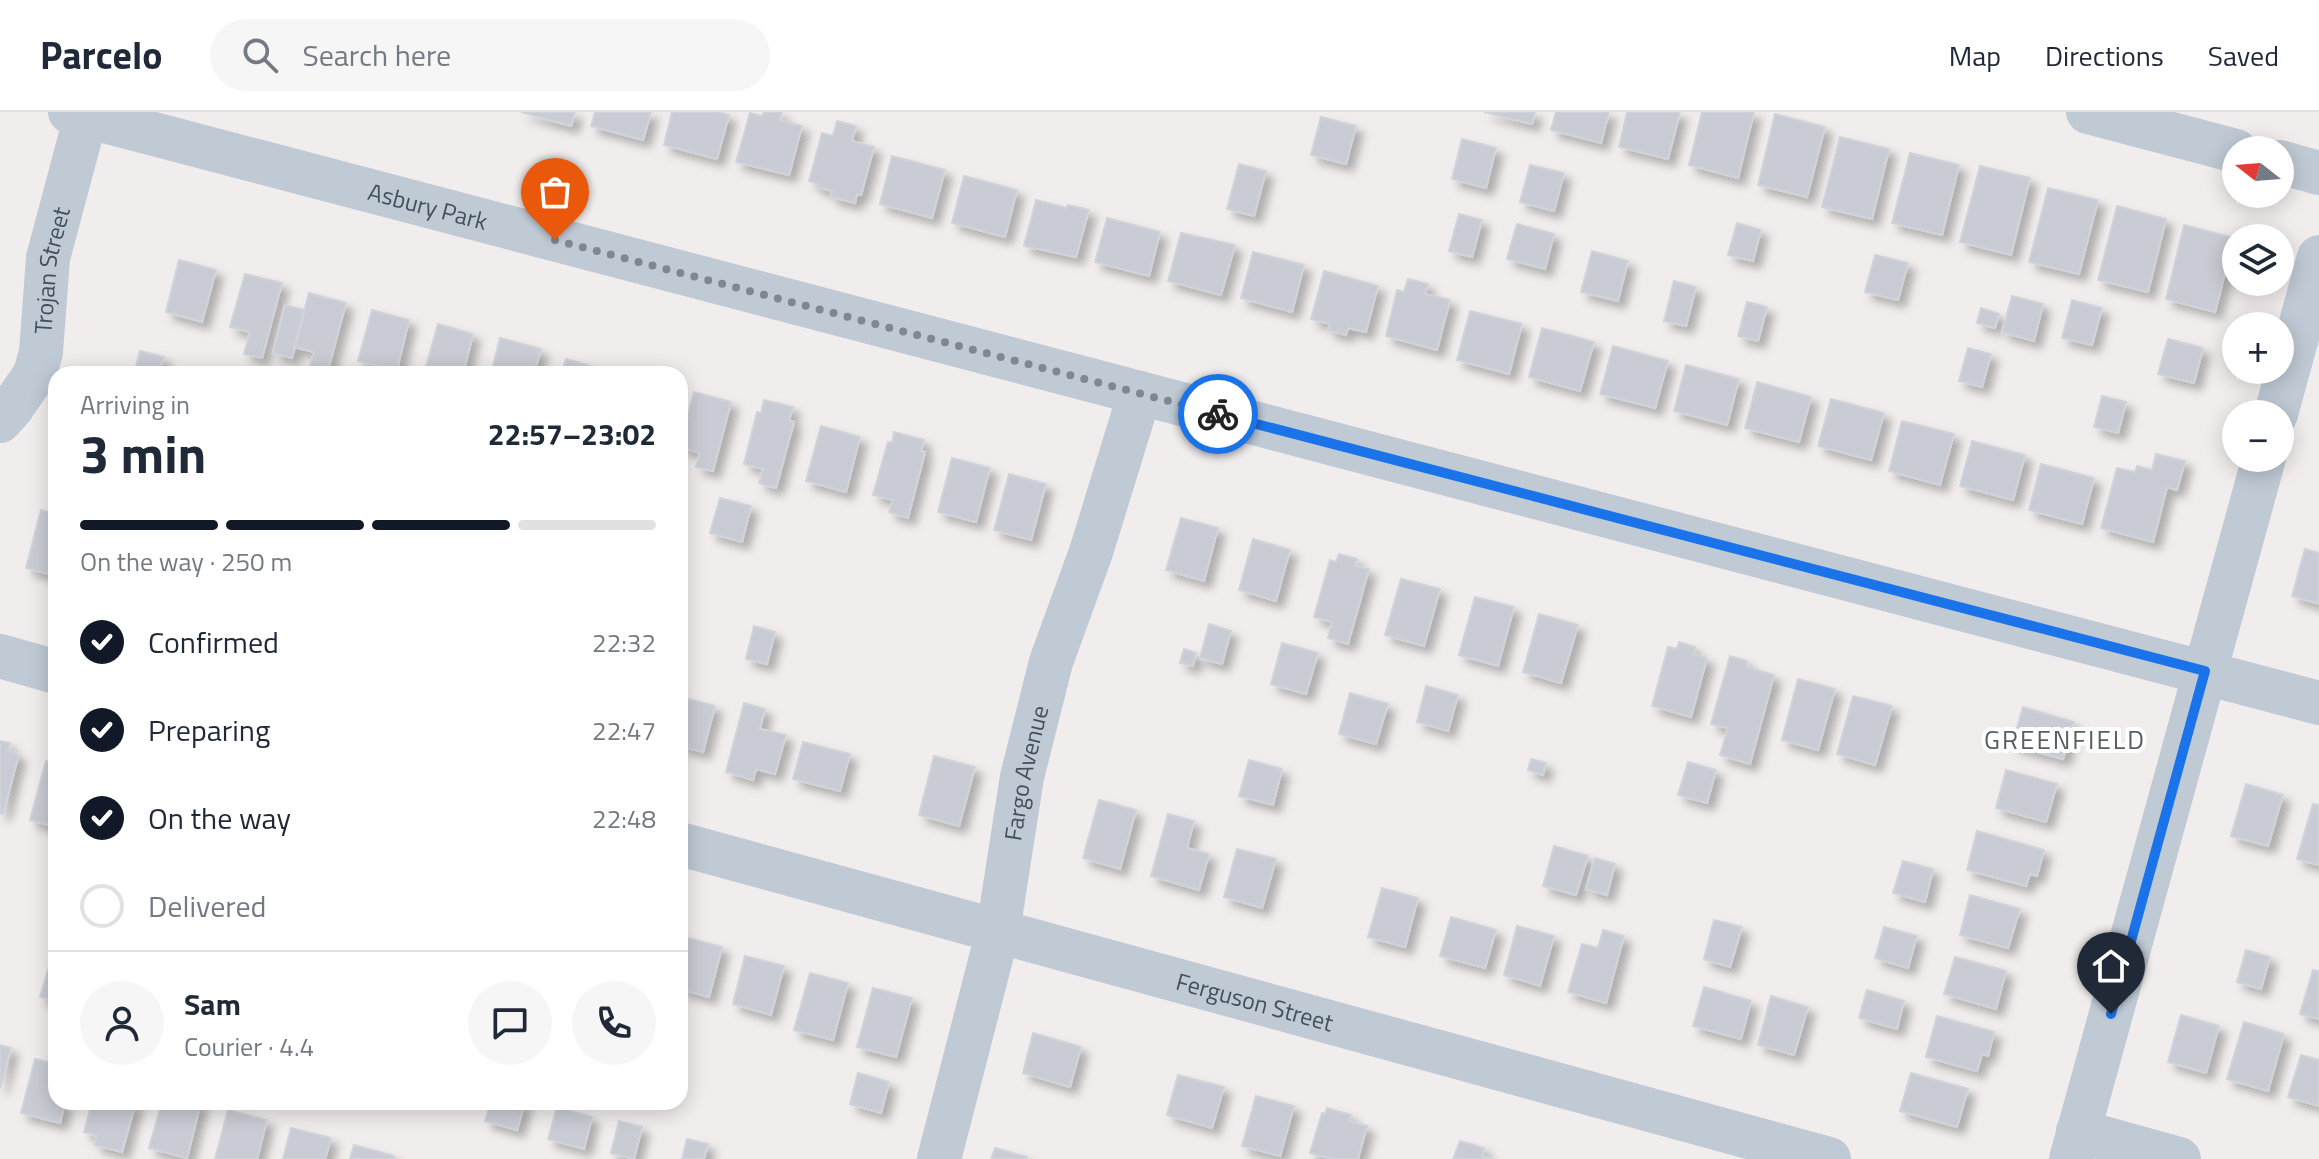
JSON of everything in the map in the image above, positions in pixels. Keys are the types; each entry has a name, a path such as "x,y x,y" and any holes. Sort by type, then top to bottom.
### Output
{"street":[{"path":"2088,112 2222,147"},
{"name":"Asbury Park","path":"81,113 2319,703"},
{"name":"Trojan Street","path":"0,421 35,374 41,352 48,258 81,113"},
{"path":"2294,166 2319,173"},
{"path":"2280,400 2319,257"},
{"name":"Fargo Avenue","path":"939,1159 998,931 1022,777 1047,676 1091,552 1140,393"},
{"path":"2179,1159 2074,1145 2260,472"},
{"path":"0,656 48,670"},
{"name":"Ferguson Street","path":"688,846 1829,1159"}],"building":[{"path":"521,112 575,112 571,126"},
{"path":"595,112 651,112 643,140 591,126"},
{"path":"672,112 718,112 729,115 717,159 664,145"},
{"path":"764,112 782,112 779,120 802,126 789,175 736,162 750,113 762,116"},
{"path":"1484,112 1535,112 1532,124"},
{"path":"1556,112 1609,112 1601,143 1551,130"},
{"path":"1627,112 1680,112 1668,159 1619,147"},
{"path":"1702,112 1754,112 1738,178 1689,165"},
{"path":"1775,114 1825,127 1807,197 1758,185"},
{"path":"1321,117 1356,126 1346,164 1311,155"},
{"path":"837,121 856,126 852,141 874,147 861,195 857,194 855,203 831,197 832,191 809,181 822,133 833,136"},
{"path":"1840,137 1889,149 1872,219 1822,207"},
{"path":"1462,139 1496,148 1486,188 1452,179"},
{"path":"1910,153 1959,165 1942,235 1892,223"},
{"path":"892,156 945,170 932,218 880,204"},
{"path":"1239,164 1266,171 1254,216 1227,209"},
{"path":"1530,165 1564,173 1554,211 1520,202"},
{"path":"1980,166 2030,178 2011,255 1960,242"},
{"path":"964,176 1017,190 1005,237 952,223"},
{"path":"2048,188 2098,200 2079,274 2029,262"},
{"path":"1036,200 1089,210 1076,257 1024,246"},
{"path":"2117,206 2166,219 2148,292 2098,280"},
{"path":"1459,214 1482,220 1472,257 1449,251"},
{"path":"1107,218 1160,232 1149,276 1095,262"},
{"path":"1737,223 1761,230 1753,261 1728,255"},
{"path":"1517,224 1554,234 1545,269 1507,259"},
{"path":"2184,225 2222,235 2222,285 2215,312 2166,299"},
{"path":"1181,233 1235,245 1221,295 1168,281"},
{"path":"1592,251 1628,261 1618,301 1581,292"},
{"path":"1253,252 1304,265 1292,312 1241,298"},
{"path":"1875,255 1908,263 1898,300 1865,292"},
{"path":"179,260 216,270 202,322 166,312"},
{"path":"1324,271 1378,286 1366,332 1348,328 1346,335 1328,330 1330,324 1311,319"},
{"path":"245,274 282,283 262,358 244,354 250,332 230,327"},
{"path":"1408,279 1428,284 1425,294 1450,300 1437,350 1386,336 1397,290 1404,292"},
{"path":"1674,281 1696,287 1686,326 1664,321"},
{"path":"309,293 346,303 329,366 310,366 314,352 294,347"},
{"path":"2012,296 2043,304 2034,341 2002,332"},
{"path":"2072,300 2102,308 2092,345 2062,338"},
{"path":"1747,302 1767,307 1758,341 1738,336"},
{"path":"285,305 305,310 292,358 273,353"},
{"path":"1981,308 1999,314 1995,328 1977,323"},
{"path":"372,310 409,320 398,366 358,361"},
{"path":"1470,311 1522,324 1509,374 1457,360"},
{"path":"438,324 473,334 465,366 426,366"},
{"path":"1542,328 1594,342 1580,391 1529,377"},
{"path":"500,338 541,349 536,366 493,366"},
{"path":"2168,339 2203,348 2194,383 2158,374"},
{"path":"1613,346 1668,361 1655,408 1600,394"},
{"path":"1968,348 1991,354 1982,387 1959,381"},
{"path":"140,351 164,357 161,366 136,366"},
{"path":"566,359 591,366 564,366"},
{"path":"1686,365 1739,379 1727,425 1674,411"},
{"path":"1757,382 1811,397 1799,442 1745,428"},
{"path":"694,392 731,402 713,471 696,467 700,453 688,449 688,416"},
{"path":"2102,396 2126,402 2118,433 2094,427"},
{"path":"1831,399 1884,413 1871,460 1818,446"},
{"path":"764,400 793,407 789,420 794,422 776,488 759,483 763,469 744,464 757,412 761,413"},
{"path":"1902,421 1954,434 1940,485 1889,471"},
{"path":"821,426 860,437 846,492 806,481"},
{"path":"894,432 924,440 921,451 925,452 908,518 889,512 893,500 873,495 888,442 892,443"},
{"path":"1972,441 2025,455 2013,500 1960,486"},
{"path":"2156,454 2185,461 2177,490 2167,487 2153,542 2101,528 2117,468 2135,472 2137,466 2152,470"},
{"path":"952,458 990,468 976,522 938,512"},
{"path":"2041,464 2094,478 2082,524 2029,510"},
{"path":"1009,474 1046,484 1031,540 994,530"},
{"path":"720,498 751,506 742,542 710,533"},
{"path":"41,510 48,512 48,574 26,568"},
{"path":"1181,518 1218,528 1204,581 1166,570"},
{"path":"1253,539 1290,550 1276,601 1239,590"},
{"path":"2305,549 2319,553 2319,604 2292,596"},
{"path":"1339,554 1357,559 1355,566 1369,569 1348,644 1328,638 1332,622 1314,617 1330,560 1336,562"},
{"path":"1401,579 1440,589 1424,646 1385,635"},
{"path":"1475,597 1514,607 1498,666 1459,655"},
{"path":"1539,614 1578,625 1561,683 1523,672"},
{"path":"1209,624 1231,631 1222,664 1200,658"},
{"path":"754,626 775,632 767,664 746,659"},
{"path":"1679,642 1695,647 1693,654 1707,658 1691,717 1652,706 1668,647 1677,649"},
{"path":"1282,643 1318,653 1306,694 1271,684"},
{"path":"1184,649 1196,653 1193,666 1180,663"},
{"path":"1730,656 1747,661 1746,667 1774,675 1750,764 1720,755 1728,728 1711,724"},
{"path":"1798,679 1835,689 1818,750 1782,740"},
{"path":"1426,686 1458,695 1448,731 1417,722"},
{"path":"1350,693 1388,704 1376,744 1339,734"},
{"path":"1853,696 1892,706 1875,765 1837,754"},
{"path":"688,699 715,706 703,752 688,748"},
{"path":"744,703 765,709 760,729 786,735 775,774 756,769 753,780 726,772"},
{"path":"2023,707 2074,722 2063,759 2012,745"},
{"path":"0,741 10,743 8,751 19,754 3,814 0,813"},
{"path":"803,742 850,754 840,791 793,779"},
{"path":"934,756 975,767 959,826 919,815"},
{"path":"1531,759 1546,763 1543,775 1528,770"},
{"path":"1249,760 1282,769 1273,805 1239,796"},
{"path":"48,762 48,825 30,820"},
{"path":"1688,762 1716,770 1707,803 1678,795"},
{"path":"2006,770 2057,784 2046,822 1996,808"},
{"path":"2246,784 2283,795 2268,846 2231,836"},
{"path":"1099,800 1136,810 1120,869 1083,858"},
{"path":"2313,804 2319,805 2319,865 2297,859"},
{"path":"1168,814 1194,821 1187,848 1209,854 1199,890 1151,876"},
{"path":"1977,831 2044,850 2037,876 2030,874 2026,886 1967,870"},
{"path":"1554,846 1588,856 1576,895 1543,886"},
{"path":"1237,849 1276,859 1262,908 1224,897"},
{"path":"1595,858 1615,864 1607,895 1586,889"},
{"path":"1903,861 1933,869 1925,902 1893,893"},
{"path":"1382,888 1418,898 1405,947 1368,937"},
{"path":"1970,895 2020,909 2008,948 1960,935"},
{"path":"1451,917 1496,930 1485,968 1440,956"},
{"path":"1714,920 1742,927 1730,967 1704,959"},
{"path":"1517,926 1554,936 1540,986 1504,975"},
{"path":"1884,927 1917,936 1908,968 1875,958"},
{"path":"1603,930 1624,936 1606,1003 1568,992 1582,944 1598,948"},
{"path":"688,938 722,947 709,997 688,991"},
{"path":"2246,950 2270,957 2261,989 2237,982"},
{"path":"745,956 784,966 771,1015 733,1004"},
{"path":"1955,957 2006,971 1996,1009 1944,994"},
{"path":"48,970 48,999 40,997"},
{"path":"2313,970 2319,971 2319,1019 2300,1014"},
{"path":"810,973 848,983 833,1040 794,1030"},
{"path":"1704,987 1751,1001 1741,1039 1693,1026"},
{"path":"873,988 912,998 896,1057 857,1047"},
{"path":"1867,990 1904,1001 1897,1029 1859,1018"},
{"path":"1771,996 1808,1007 1794,1055 1758,1045"},
{"path":"2181,1015 2219,1026 2206,1073 2168,1062"},
{"path":"1937,1016 1994,1032 1988,1056 1982,1054 1977,1071 1926,1057"},
{"path":"2244,1022 2284,1034 2268,1091 2227,1079"},
{"path":"1033,1033 1081,1047 1070,1087 1023,1073"},
{"path":"0,1045 11,1048 0,1089"},
{"path":"2301,1055 2319,1060 2319,1106 2288,1097"},
{"path":"35,1059 48,1062 48,1110 63,1110 60,1123 21,1113"},
{"path":"858,1073 889,1082 881,1113 850,1104"},
{"path":"1911,1073 1968,1089 1957,1127 1900,1111"},
{"path":"1178,1075 1224,1087 1212,1128 1167,1115"},
{"path":"1256,1096 1294,1106 1280,1156 1242,1146"},
{"path":"1327,1108 1351,1115 1349,1121 1367,1126 1358,1159 1332,1159 1310,1153 1322,1113 1325,1114"},
{"path":"90,1110 134,1110 122,1152 95,1145 97,1136 84,1132"},
{"path":"160,1110 199,1110 187,1158 149,1148"},
{"path":"228,1110 267,1120 257,1159 215,1159"},
{"path":"488,1110 523,1110 517,1130 485,1121"},
{"path":"556,1110 592,1117 584,1149 548,1139"},
{"path":"619,1121 642,1127 634,1159 611,1153"},
{"path":"291,1128 331,1138 325,1159 283,1159"},
{"path":"687,1139 708,1144 704,1159 682,1159"},
{"path":"1460,1141 1484,1148 1482,1156 1493,1159 1453,1159"},
{"path":"354,1145 394,1156 394,1159 350,1159"},
{"path":"995,1148 1027,1157 991,1159"}],"way so far":[{"path":"555,240 1218,414"}],"district":[{"name":"GREENFIELD","path":"2065,739"}],"route":[{"path":"1218,414 2205,671 2111,1014"}]}
